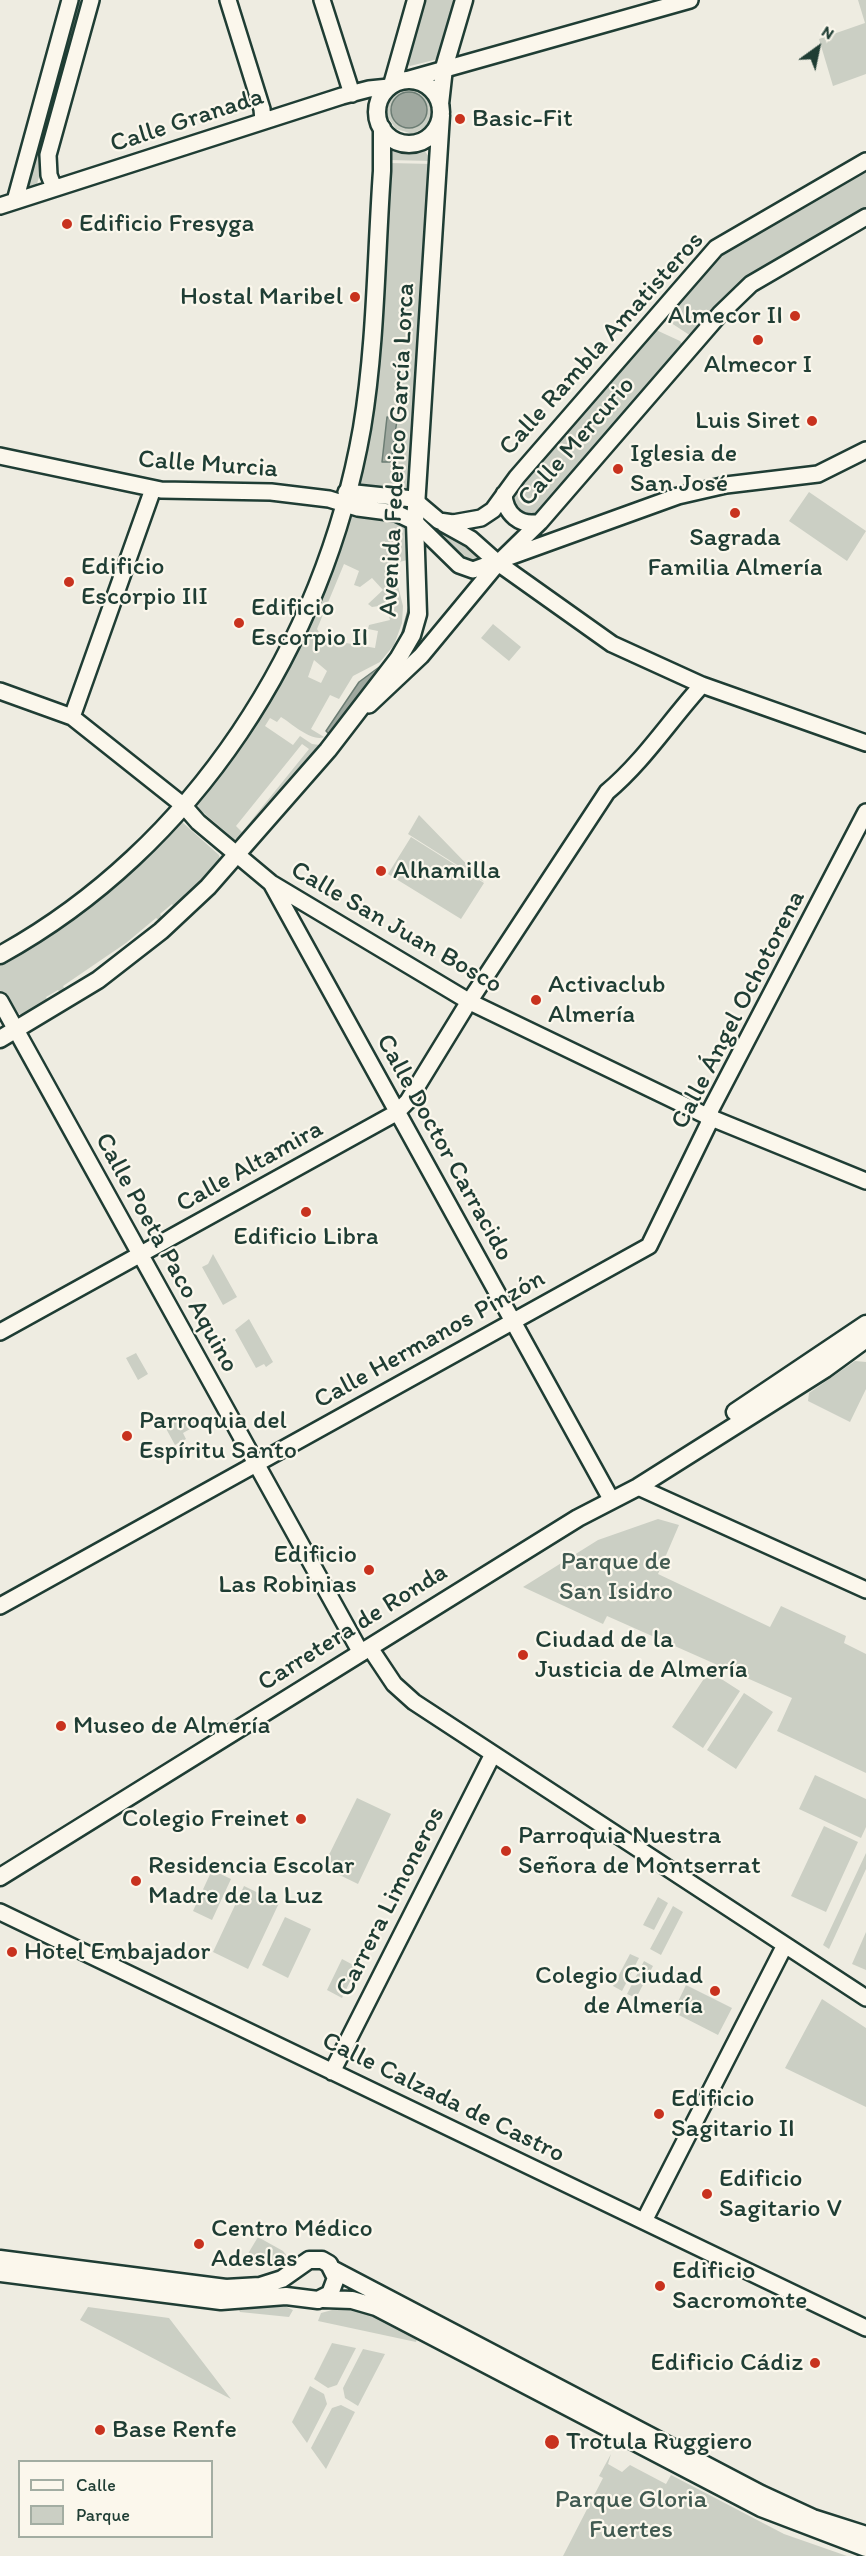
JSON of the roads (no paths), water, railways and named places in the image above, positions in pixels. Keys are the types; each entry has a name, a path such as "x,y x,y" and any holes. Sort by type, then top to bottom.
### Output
{"main road":[{"path":"396,84 427,85 440,110 432,134 416,143 396,141 382,128 378,118 378,106 396,84 416,0"},
{"name":"Avenida Federico García Lorca","path":"5,1033 83,990 135,952 185,910 238,856 347,725 402,654 415,629 419,598 416,501 440,110 444,68 464,0"},
{"name":"Avenida Federico García Lorca","path":"0,955 63,915 103,885 140,852 184,806 237,737 280,666 320,579 345,497 361,429 366,392 382,171 382,128"},
{"name":"Carretera de Ronda","path":"611,1498 631,1480 866,1324"},
{"name":"Carretera de Ronda","path":"0,1877 611,1498 638,1486 825,1369 866,1338"},
{"path":"0,2259 226,2288 260,2286 282,2279 303,2262 315,2259 329,2264 334,2270 751,2489 805,2514 866,2535"},
{"path":"297,2268 295,2287 303,2297"},
{"path":"323,2299 335,2287 334,2270"},
{"path":"0,2273 221,2301 303,2297 314,2301 352,2300 375,2307 761,2508 866,2548"}],"street":[{"path":"15,201 70,0"},
{"path":"54,188 49,175 48,155 91,0"},
{"path":"228,0 262,109 263,121"},
{"path":"321,0 352,94"},
{"name":"Calle Granada","path":"0,206 352,94 396,84 444,68 690,0"},
{"name":"Calle Rambla Amatisteros","path":"439,521 453,523 481,518 493,510 504,494 716,248 866,161"},
{"name":"Calle Mercurio","path":"347,725 421,656 498,563 540,522 720,314 751,284 866,217"},
{"path":"345,497 406,516 459,565 473,570 498,563 555,539 678,496 726,485 818,474 866,450"},
{"name":"Calle Murcia","path":"0,456 153,489 199,493 271,492 345,497"},
{"path":"72,717 153,489"},
{"name":"Calle Rambla Amatisteros","path":"504,494 507,507 516,519 531,524 540,522"},
{"path":"345,497 416,501 439,521 471,539 498,563 601,638 702,685 866,743"},
{"path":"396,1113 408,1101 607,792 637,766 673,716 702,685"},
{"name":"Calle San Juan Bosco","path":"0,691 72,717 184,806 271,883 470,1002 709,1117 866,1181"},
{"name":"Calle Ángel Ochotorena","path":"656,1231 709,1117 866,812"},
{"name":"Calle Doctor Carracido","path":"271,883 396,1113 611,1498"},
{"name":"Calle Poeta Paco Aquino","path":"0,1001 5,1033 140,1255 256,1463 366,1650 388,1677 407,1697 866,1998"},
{"name":"Calle Altamira","path":"0,1332 396,1113"},
{"name":"Calle Hermanos Pinzón","path":"0,1606 645,1248 653,1240 656,1231"},
{"path":"638,1486 866,1590"},
{"name":"Carrera Limoneros","path":"332,2072 493,1754"},
{"name":"Calle Calzada de Castro","path":"0,1912 866,2328"},
{"path":"644,2221 785,1945"}],"place":[{"name":"Basic-Fit","path":"460,119"},
{"name":"Edificio Fresyga","path":"67,224"},
{"name":"Hostal Maribel","path":"355,297"},
{"name":"Almecor II","path":"795,316"},
{"name":"Almecor I","path":"758,340"},
{"name":"Luis Siret","path":"812,421"},
{"name":"Iglesia de San José","path":"618,469"},
{"name":"Sagrada Familia Almería","path":"735,513"},
{"name":"Edificio Escorpio III","path":"69,582"},
{"name":"Edificio Escorpio II","path":"239,623"},
{"name":"Alhamilla","path":"381,871"},
{"name":"Activaclub Almería","path":"536,1000"},
{"name":"Edificio Libra","path":"306,1212"},
{"name":"Parroquia del Espíritu Santo","path":"127,1436"},
{"name":"Edificio Las Robinias","path":"369,1570"},
{"name":"Ciudad de la Justicia de Almería","path":"523,1655"},
{"name":"Museo de Almería","path":"61,1726"},
{"name":"Colegio Freinet","path":"301,1819"},
{"name":"Parroquia Nuestra Señora de Montserrat","path":"506,1851"},
{"name":"Residencia Escolar Madre de la Luz","path":"136,1881"},
{"name":"Hotel Embajador","path":"12,1952"},
{"name":"Colegio Ciudad de Almería","path":"715,1991"},
{"name":"Edificio Sagitario II","path":"659,2114"},
{"name":"Edificio Sagitario V","path":"707,2194"},
{"name":"Centro Médico Adeslas","path":"199,2244"},
{"name":"Edificio Sacromonte","path":"660,2286"},
{"name":"Edificio Cádiz","path":"815,2363"},
{"name":"Base Renfe","path":"100,2430"},
{"name":"Trotula Ruggiero","path":"552,2442"}],"park label":[{"name":"Parque de San Isidro","path":"616,1576"},
{"name":"Parque Gloria Fuertes","path":"631,2515"}]}
